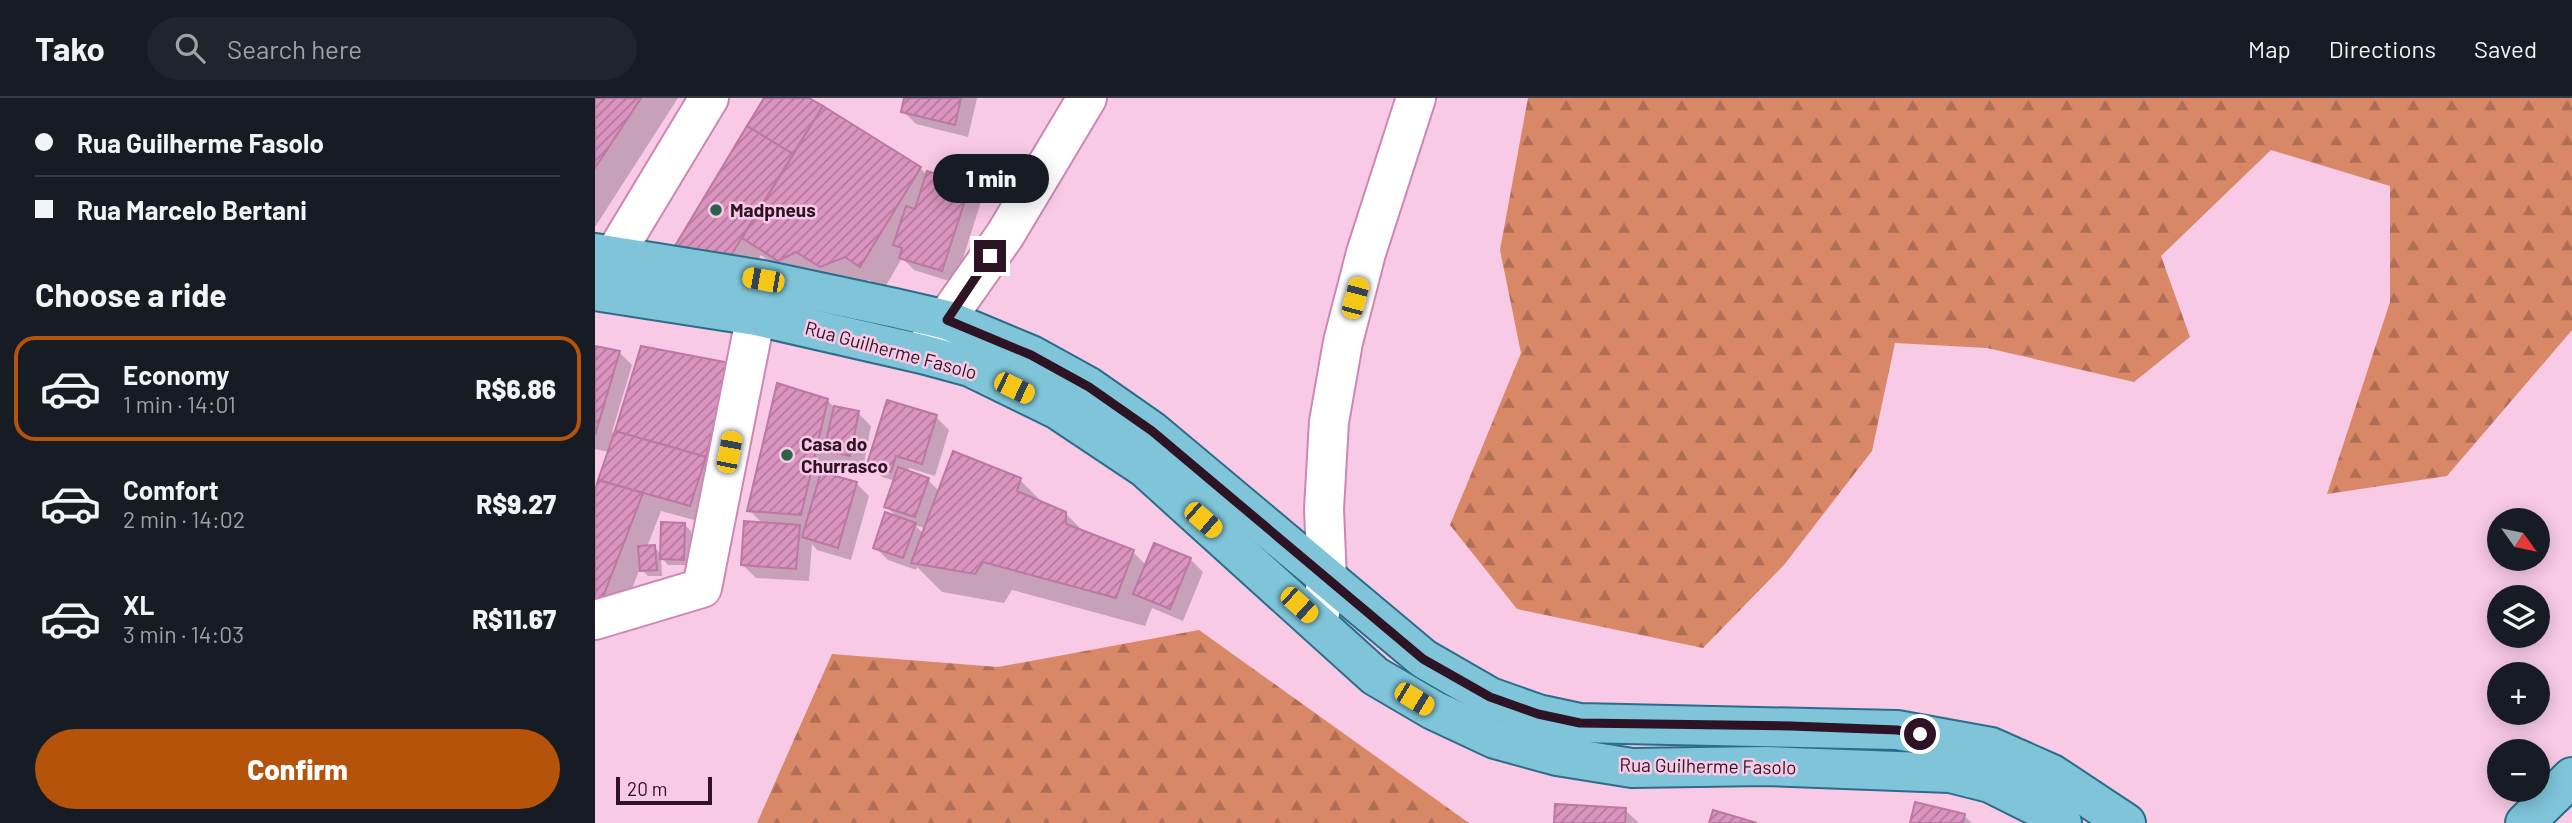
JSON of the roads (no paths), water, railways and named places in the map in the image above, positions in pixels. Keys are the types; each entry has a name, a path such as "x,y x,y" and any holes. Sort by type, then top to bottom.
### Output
{"main road":[{"name":"Rua Guilherme Fasolo","path":"599,272 759,298 947,320 1031,355 1089,387 1152,431 1423,659 1490,697 1538,714 1580,723 1897,730 1991,747 2052,774 2126,823"},
{"name":"Rua Guilherme Fasolo","path":"759,298 922,354 970,367 1058,410 1145,468 1375,676 1433,710 1495,739 1557,757 1632,768 1765,766 1950,773 1990,783 2036,806 2062,823"},
{"path":"2525,823 2572,776"}],"street":[{"path":"599,272 709,98"},
{"path":"922,354 1005,235 1087,98"},
{"path":"1318,622 1327,580 1324,509 1329,422 1343,342 1366,253 1416,98"},
{"path":"595,620 702,588 759,298"}],"place":[{"name":"Madpneus","path":"716,210"},
{"name":"Casa do Churrasco","path":"787,455"}]}
